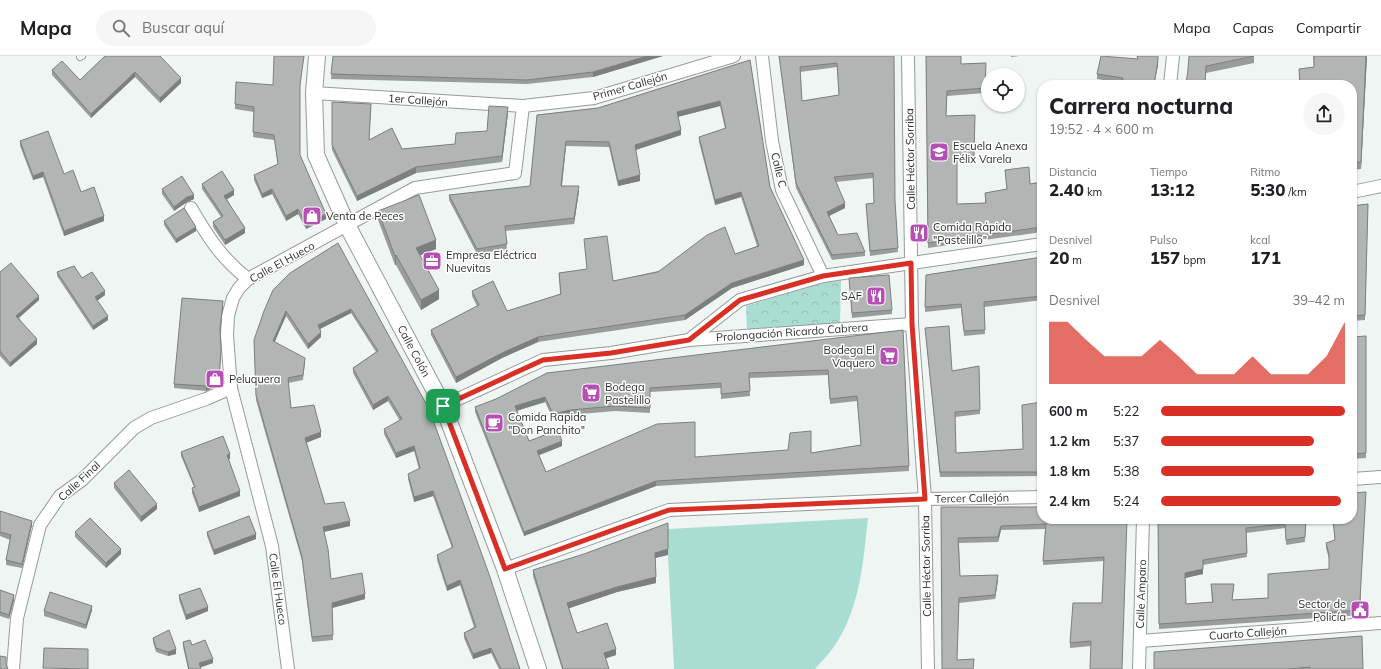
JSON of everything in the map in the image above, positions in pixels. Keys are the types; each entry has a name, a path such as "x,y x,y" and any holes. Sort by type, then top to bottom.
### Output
{"street":[{"name":"Calle Colón","path":"317,56 314,93 316,154 347,225 443,406 505,569 538,669"},
{"name":"Primer Callejón","path":"523,106 594,98 734,56"},
{"name":"Calle C","path":"762,56 772,141 782,190 823,276"},
{"name":"Calle Héctor Sorriba","path":"908,56 912,324 925,499 928,669"},
{"path":"1171,80 1173,56"},
{"name":"1er Callejón","path":"314,93 523,106"},
{"name":"Calle El Hueco","path":"288,669 272,546 231,388 228,316 233,298 239,288 248,279 415,188 515,172 523,106"},
{"path":"1357,191 1381,186"},
{"path":"191,208 213,245 229,264 248,279"},
{"path":"689,340 740,300 823,276 1037,245"},
{"name":"Prolongación Ricardo Cabrera","path":"443,406 543,360 611,353 689,340 912,324"},
{"name":"Calle Final","path":"13,669 17,618 40,525 60,496 82,480 134,428 151,418 206,399 231,388"},
{"path":"1357,479 1381,477"},
{"name":"Tercer Callejón","path":"505,569 669,510 925,499 1037,497"},
{"name":"Calle Amparo","path":"1140,669 1144,524"},
{"name":"Cuarto Callejón","path":"1140,641 1381,623"}],"green space":[{"path":"841,280 840,325 747,331 746,306 823,283"},
{"path":"868,518 862,569 855,602 842,633 827,656 815,669 674,669 668,529"}],"building":[{"path":"105,56 160,56 181,78 160,98 135,72 91,114 52,70 62,61 80,80"},
{"path":"274,56 304,56 300,85 300,155 326,214 306,224 298,209 286,216 272,189 262,194 254,175 278,164 274,135 253,132 254,107 235,104 236,82 273,85"},
{"path":"333,56 647,56 593,72 527,80 331,74"},
{"path":"779,56 894,56 895,201 898,248 870,251 866,204 874,203 873,173 834,177 845,203 827,212 838,235 857,233 865,252 832,255 796,183","holes":["837,63 839,95 802,101 800,67"]},
{"path":"926,56 961,56 961,64 986,63 986,68 981,68 981,88 947,91 946,116 975,115 974,156 957,155 957,204 986,203 985,193 1007,189 1005,170 1029,167 1030,184 1037,183 1037,228 928,243"},
{"path":"1101,56 1138,59 1137,56 1158,56 1155,80 1123,80 1123,78 1097,74"},
{"path":"1189,56 1254,56 1206,66 1205,80 1187,80"},
{"path":"1314,56 1366,56 1361,162 1357,162 1357,80 1300,80 1299,69 1314,67"},
{"path":"750,60 770,187 804,260 732,283 685,315 538,337 502,353 456,377 431,330 479,305 472,291 493,281 507,311 561,294 559,273 587,269 584,239 607,236 613,281 658,272 707,235 725,227 735,254 759,246 741,192 715,200 699,137 726,128 720,101 677,112 681,130 635,145 640,175 618,181 609,142 566,141 561,186 579,186 574,218 505,226 507,244 477,249 449,195 530,186 537,115 598,108"},
{"path":"332,102 371,104 369,140 392,128 402,149 455,144 456,133 487,131 489,106 508,107 502,156 416,167 357,196 332,145"},
{"path":"48,131 64,174 73,170 81,192 94,187 104,216 64,231 43,172 33,176 20,141"},
{"path":"222,171 234,190 224,196 245,228 225,240 213,222 223,216 202,184"},
{"path":"182,176 194,195 187,197 174,207 162,189"},
{"path":"419,195 436,240 416,248 439,290 421,300 396,255 395,256 378,211"},
{"path":"1368,204 1365,315 1357,316 1357,205"},
{"path":"184,208 196,227 176,239 164,221"},
{"path":"338,243 429,409 489,574 520,669 501,669 491,648 473,654 464,633 476,627 460,580 447,586 437,555 453,547 433,491 414,497 408,474 420,468 414,446 396,453 384,429 402,419 388,396 373,405 353,368 378,351 351,309 318,325 321,332 308,344 286,311 273,341 305,358 303,375 288,378 291,408 314,405 321,432 305,438 325,504 344,502 350,521 323,527 328,549 331,579 362,573 365,594 332,603 333,635 312,637 302,557 256,395 254,340 273,290 290,273"},
{"path":"1037,258 1037,297 984,302 985,330 964,331 961,304 925,307 926,275"},
{"path":"11,263 39,296 16,316 37,339 10,363 0,351 0,272"},
{"path":"74,266 82,278 92,272 105,291 95,297 108,316 93,326 57,272"},
{"path":"889,275 892,310 852,313 849,278"},
{"path":"182,298 223,301 220,330 221,349 219,380 206,386 174,384"},
{"path":"949,326 952,371 979,366 980,410 955,412 956,453 1023,449 1022,405 1037,403 1037,472 940,472 925,328"},
{"path":"903,330 909,466 656,481 524,532 475,407 496,399 547,373","holes":["828,370 830,399 857,396 861,445 811,453 811,431 790,433 788,450 695,457 695,422 657,424 546,472 537,451 562,441 558,430 529,441 515,406 545,397 553,414 570,410 615,406 650,408 650,388 721,383 721,394 750,391 749,373"]},
{"path":"1366,336 1366,453 1357,454 1357,337"},
{"path":"223,436 230,454 227,455 240,491 199,507 192,488 195,487 181,452"},
{"path":"129,470 157,504 141,517 114,483"},
{"path":"1366,492 1360,600 1362,610 1159,624 1158,524 1285,524 1246,528 1247,553 1203,560 1203,569 1185,573 1186,604 1213,602 1211,584 1234,584 1232,600 1268,598 1268,574 1329,569 1329,554 1326,543 1335,540 1333,524 1357,524 1357,493"},
{"path":"941,507 1037,507 1037,524 1046,524 1001,526 998,537 958,538 960,576 998,575 995,595 959,598 957,660 974,659 973,669 942,669"},
{"path":"0,511 32,521 22,564 6,560 11,535 0,532"},
{"path":"249,516 256,534 214,550 207,532"},
{"path":"90,518 121,549 106,563 75,532"},
{"path":"668,523 668,549 655,553 656,577 617,587 567,603 577,633 607,623 616,649 604,653 609,669 563,669 533,570 584,554"},
{"path":"1046,524 1127,524 1122,669 1090,669 1091,641 1070,643 1073,603 1102,603 1104,557 1043,561"},
{"path":"1285,524 1306,524 1305,537 1286,540"},
{"path":"200,588 208,607 186,615 179,595"},
{"path":"0,590 14,595 9,615 0,612"},
{"path":"50,592 92,606 86,625 44,611"},
{"path":"169,630 176,649 168,652 156,648 153,638"},
{"path":"1362,636 1363,669 1311,669 1310,667 1289,669 1154,669 1154,652"},
{"path":"190,640 192,645 205,640 213,659 199,663 201,669 189,669 183,642"},
{"path":"44,648 88,649 88,669 43,668"},
{"path":"0,656 6,657 8,669 0,669"}],"place":[{"name":"Escuela Anexa Félix Varela","path":"939,152"},
{"name":"Venta de Peces","path":"312,216"},
{"name":"Comida Rápida \"Pastelillo\"","path":"919,233"},
{"name":"Empresa Eléctrica Nuevitas","path":"432,261"},
{"name":"SAF","path":"876,296"},
{"name":"Bodega El Vaquero","path":"889,356"},
{"name":"Peluquera","path":"215,379"},
{"name":"Bodega Pastelillo","path":"591,393"},
{"name":"Comida Rapida \"Don Panchito\"","path":"494,423"},
{"name":"Sector de Policía","path":"1360,610"}],"route":[{"path":"911,263 912,324 925,499 669,510 505,569 443,406 543,360 611,353 689,340 740,300 823,276 911,263"}]}
